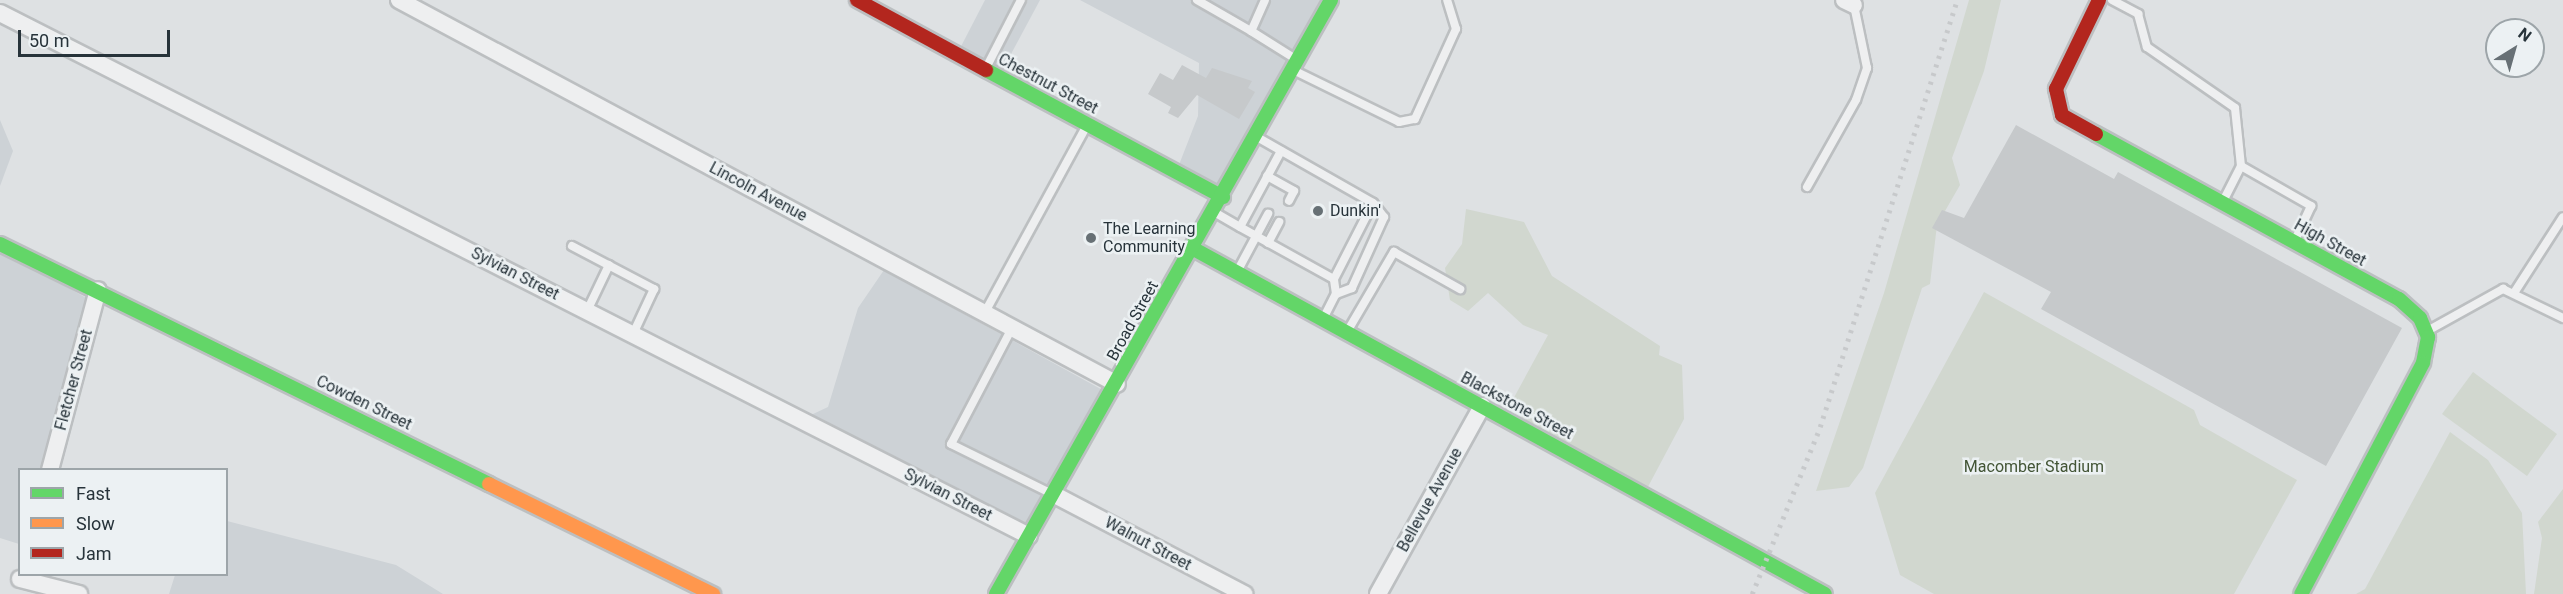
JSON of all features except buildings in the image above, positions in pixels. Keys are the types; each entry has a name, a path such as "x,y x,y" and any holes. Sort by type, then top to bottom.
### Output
{"street":[{"name":"Lincoln Avenue","path":"399,0 1117,384"},
{"name":"Chestnut Street","path":"857,0 1223,197"},
{"name":"Broad Street","path":"996,594 1223,197 1331,0"},
{"name":"High Street","path":"2099,0 2056,89 2056,107 2070,120 2399,299 2426,331"},
{"name":"Sylvian Street","path":"0,13 1029,536"},
{"name":"Cowden Street","path":"0,244 98,290 713,594"},
{"name":"Blackstone Street","path":"1192,248 1825,594"},
{"name":"Fletcher Street","path":"51,468 98,290"},
{"path":"2301,594 2423,363 2426,331"},
{"name":"Bellevue Avenue","path":"1378,594 1482,406"},
{"name":"Walnut Street","path":"1053,494 1244,594"},
{"path":"19,583 79,594"}],"lane":[{"path":"986,69 1021,0"},
{"path":"1197,0 1251,31 1295,65 1399,122 1415,119 1456,29 1447,0"},
{"path":"1251,31 1264,0"},
{"path":"2112,0 2138,14 2147,47 2235,108 2241,166 2223,204"},
{"path":"1807,187 1856,100 1867,68 1849,3"},
{"path":"984,314 1088,124"},
{"path":"1256,137 1373,203 1384,217 1352,288 1336,294"},
{"path":"1240,227 1281,151"},
{"path":"2241,166 2312,206 2294,242"},
{"path":"1267,176 1294,191 1290,201"},
{"path":"1278,195 1284,185"},
{"path":"1322,319 1336,294 1334,279 1373,203"},
{"path":"1214,212 1334,279"},
{"path":"1237,273 1268,214"},
{"path":"2514,293 2563,217"},
{"path":"1268,243 1279,222"},
{"path":"572,246 654,289 633,334"},
{"path":"1347,333 1394,252 1460,289"},
{"path":"587,311 609,265"},
{"path":"2426,331 2492,291 2514,293 2563,318"},
{"path":"1012,328 951,444 1053,494"}],"shaded area":[{"path":"985,0 1040,0 997,80 955,58"},
{"path":"1080,0 1334,0 1218,200 1175,175 1198,116 1199,63"},
{"path":"0,120 13,151 0,186"},
{"path":"0,249 88,299 47,468 18,468 18,544 0,538"},
{"path":"884,270 1108,393 1026,538 794,423 828,407 858,308"},
{"path":"228,521 396,565 443,594 169,594 175,576 228,576"}],"green space":[{"path":"1969,0 2001,0 1984,71 1952,158 1960,185 1937,225 1930,284 1922,288 1863,468 1849,487 1816,491 1884,293"},
{"path":"1466,209 1524,222 1552,276 1660,346 1659,355 1682,365 1684,419 1642,498 1512,428 1517,405 1511,403 1548,335 1523,325 1488,293 1468,311 1450,300 1445,268 1462,244"},
{"name":"Macomber Stadium","path":"1984,292 2194,410 2200,425 2297,480 2234,594 1934,594 1900,575 1875,493"},
{"path":"2473,372 2557,434 2527,476 2442,414"},
{"path":"2450,432 2488,460 2522,513 2526,594 2356,594 2365,589"},
{"path":"2563,489 2563,594 2534,594 2542,538 2538,522"}],"railway":[{"path":"1752,594 1820,427 1957,0"}],"traffic: fast":[{"path":"996,594 1331,0"},
{"path":"986,70 1223,197"},
{"path":"2096,134 2399,299 2420,318 2428,337 2423,363 2301,594"},
{"path":"0,244 489,484"},
{"path":"1192,248 1825,594"}],"traffic: slow":[{"path":"489,484 713,594"}],"traffic: jam":[{"path":"857,0 986,70"},
{"path":"2096,134 2062,115 2056,89 2099,0"}],"place":[{"name":"Dunkin'","path":"1318,211"},
{"name":"The Learning Community","path":"1091,238"}]}
